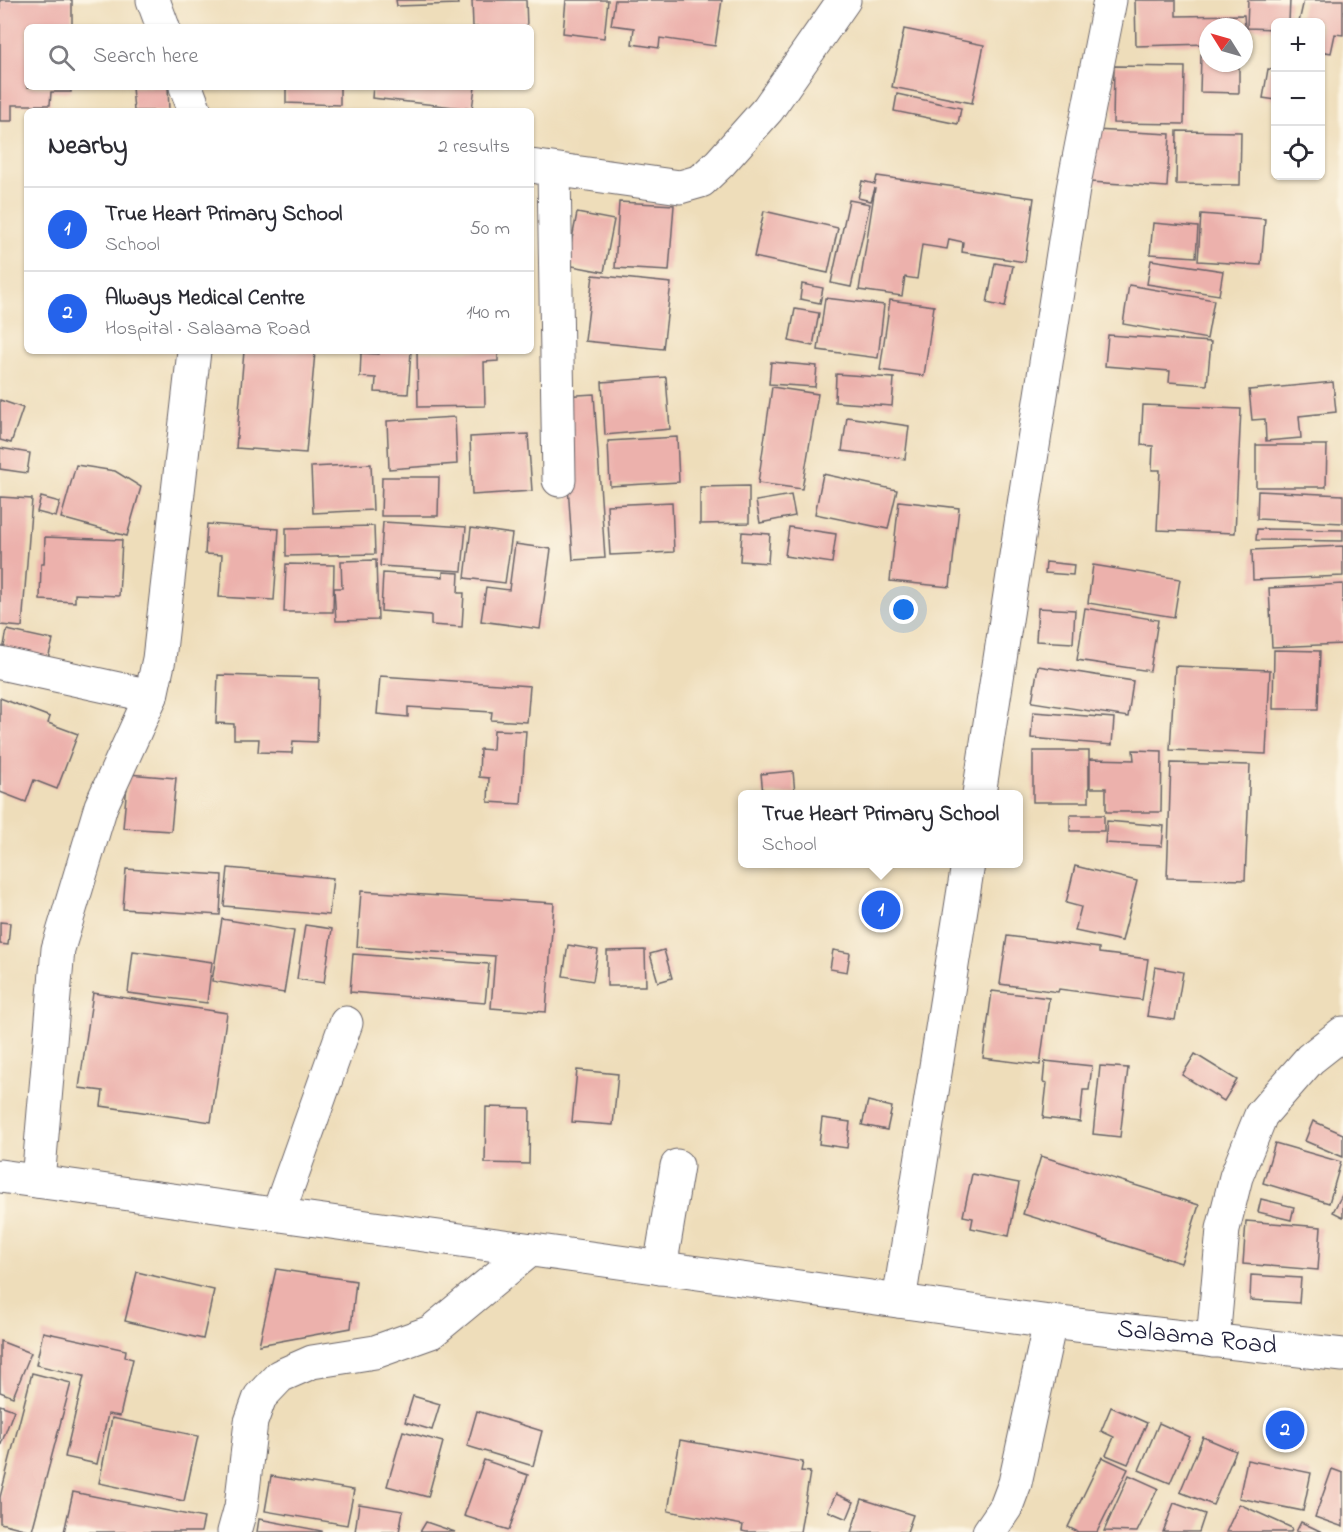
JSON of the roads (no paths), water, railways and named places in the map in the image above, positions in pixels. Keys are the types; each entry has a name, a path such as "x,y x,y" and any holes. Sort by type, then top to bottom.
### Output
{"street":[{"path":"153,0 162,24"},
{"path":"559,480 542,168 680,187 701,181 768,109 844,0"},
{"path":"980,790 1073,189 1110,0"},
{"path":"187,90 194,108"},
{"path":"38,1180 58,949 101,806 151,696 159,659 194,354"},
{"path":"0,663 151,696"},
{"path":"899,1301 967,868"},
{"path":"278,1214 346,1023"},
{"path":"1213,1341 1223,1229 1236,1177 1261,1115 1310,1059 1343,1033"},
{"path":"660,1268 677,1166"},
{"name":"Salaama Road","path":"0,1176 1050,1322 1343,1355"},
{"path":"234,1532 241,1507 251,1422 260,1397 280,1376 312,1362 375,1352 431,1332 530,1250"},
{"path":"989,1532 1006,1507 1016,1483 1050,1322"}],"place":[{"name":"True Heart Primary School","path":"881,910"},
{"name":"Always Medical Centre","path":"1285,1430"}]}
